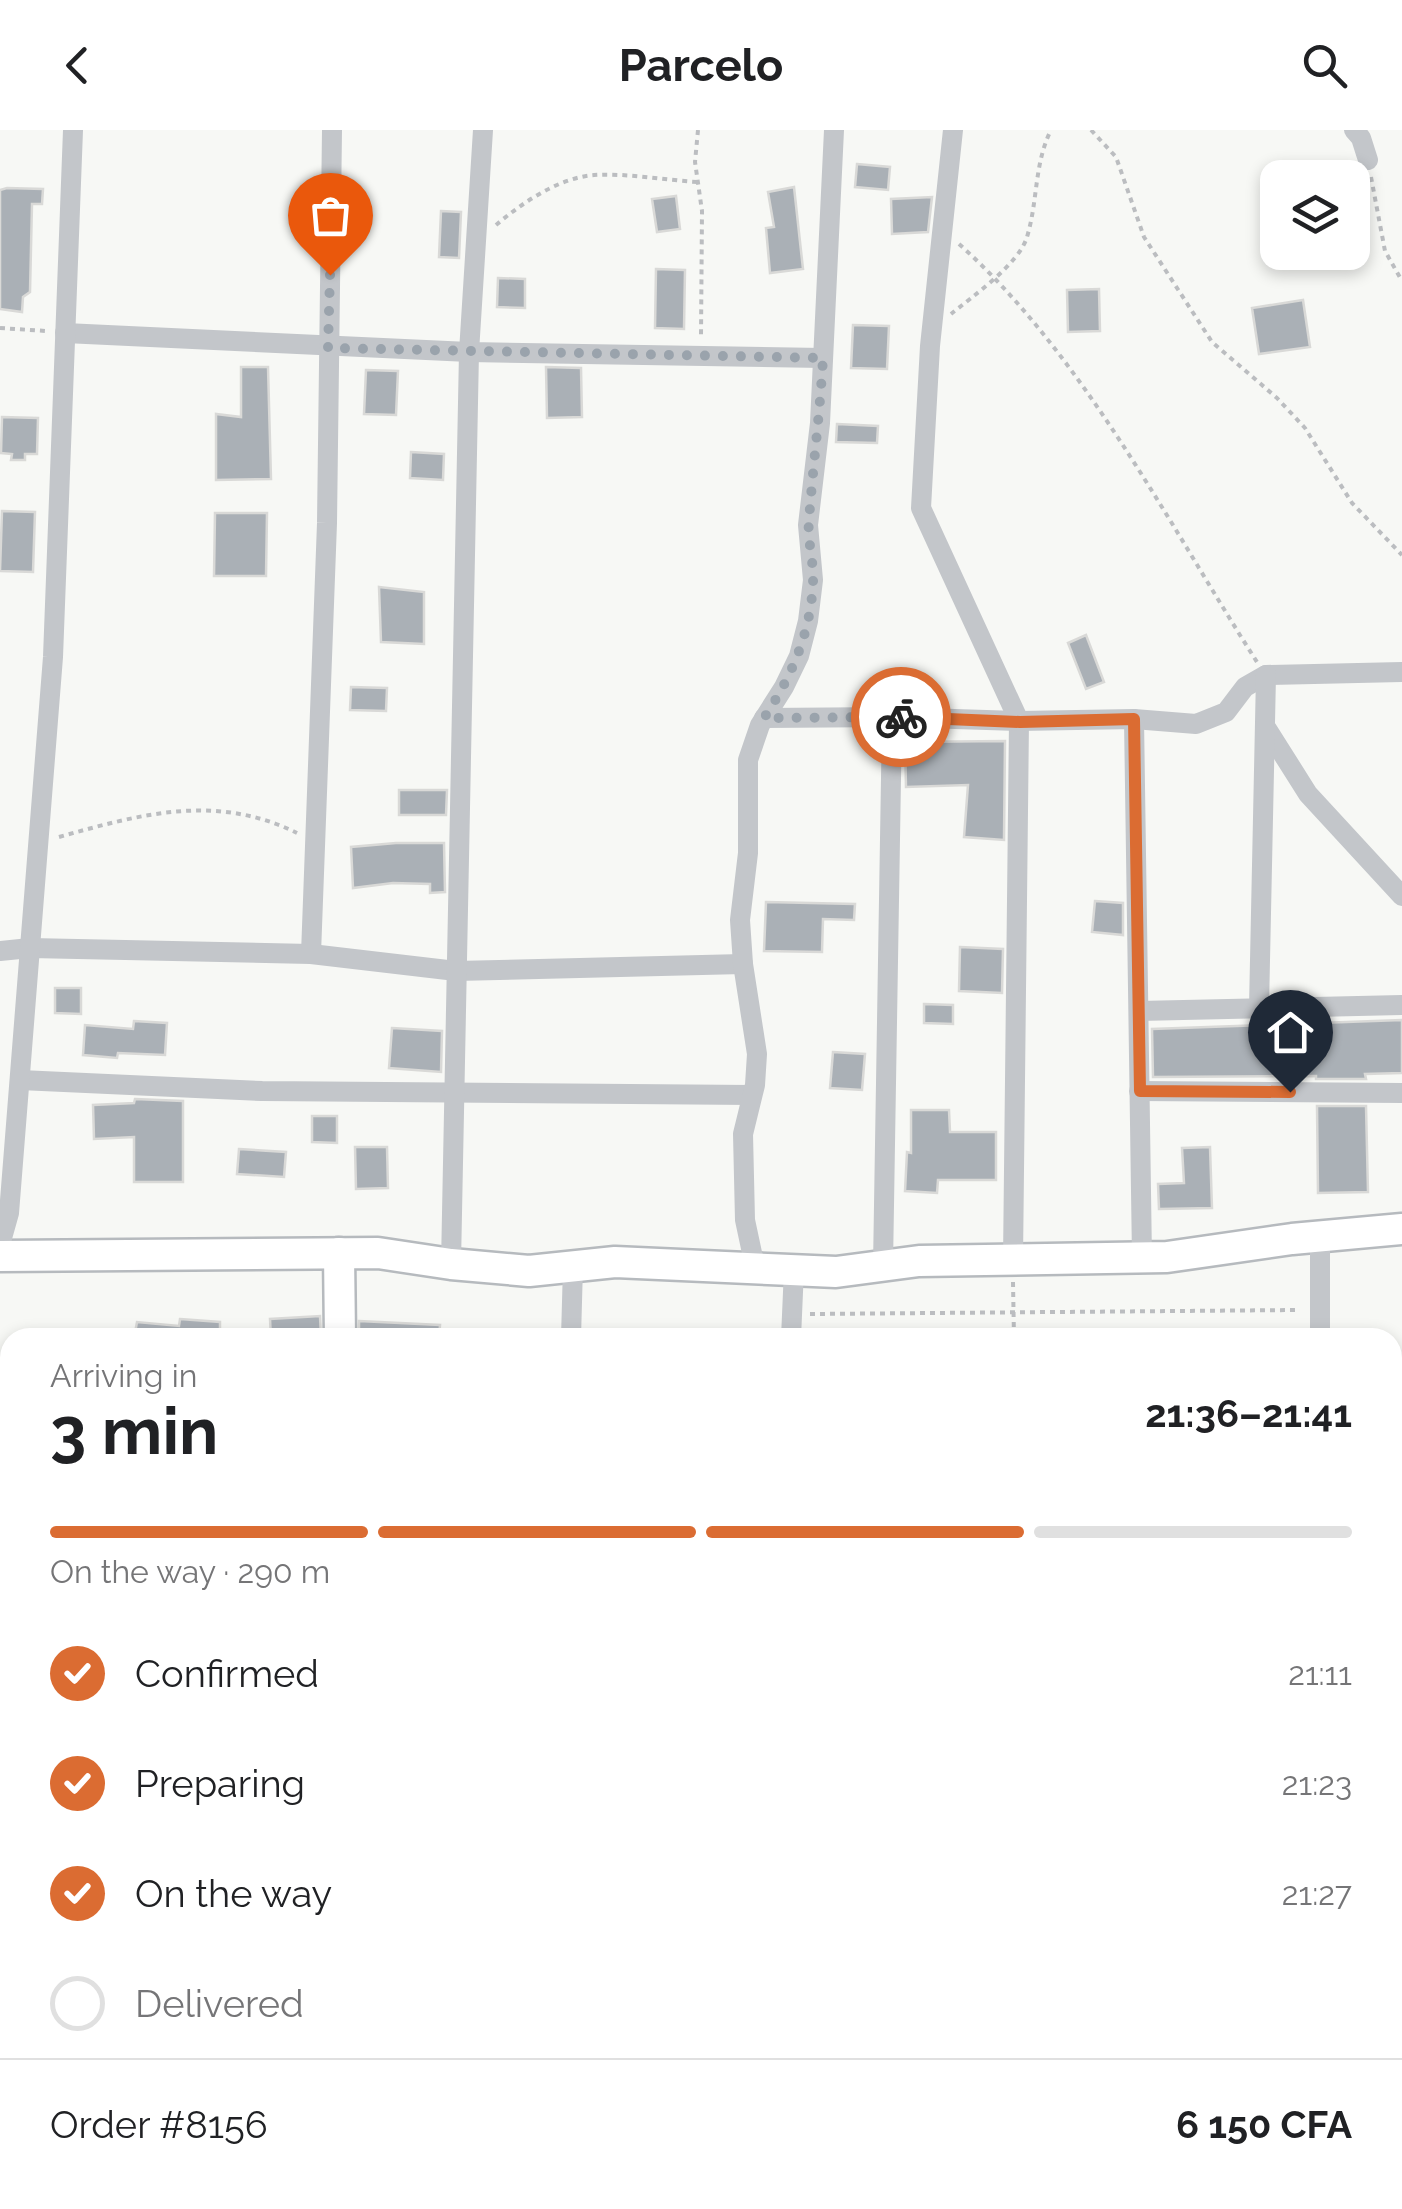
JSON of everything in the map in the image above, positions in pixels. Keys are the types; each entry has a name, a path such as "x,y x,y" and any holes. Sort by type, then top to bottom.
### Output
{"main road":[{"path":"0,1256 378,1253 529,1271 615,1262 836,1272 919,1260 1142,1258 1402,1229"},
{"path":"339,1254 340,1328"}],"street":[{"path":"0,1246 10,1213 53,656 73,130"},
{"path":"310,954 327,523 332,130"},
{"path":"451,1264 469,352 482,130"},
{"path":"755,1267 745,1220 743,1134 757,1054 742,964 740,920 748,853 748,760 764,718 784,688 798,656 814,580 808,525 820,423 834,130"},
{"path":"954,130 932,330 922,508 1020,722 1012,1260"},
{"path":"1354,130 1368,160"},
{"path":"65,333 328,348 823,358"},
{"path":"764,718 1020,722 1134,719 1196,724 1226,712 1246,688 1266,676 1402,672"},
{"path":"1259,1008 1266,676"},
{"path":"883,1266 892,717"},
{"path":"1134,719 1142,1258"},
{"path":"1266,728 1308,794 1402,896"},
{"path":"0,951 30,948 310,954 456,970 742,964"},
{"path":"1138,1011 1402,1005"},
{"path":"20,1080 262,1091 752,1095"},
{"path":"1140,1091 1402,1093"},
{"path":"1320,1237 1320,1328"},
{"path":"572,1328 573,1266"},
{"path":"792,1328 794,1269"}],"path":[{"path":"698,130 701,356"},
{"path":"932,330 996,277 1026,240 1038,161 1051,130"},
{"path":"1092,130 1116,157 1144,237 1212,342 1277,398 1305,428 1352,503 1402,555"},
{"path":"1370,171 1385,251 1402,281"},
{"path":"476,237 517,206 569,180 594,175 697,182"},
{"path":"944,231 996,277 1062,360 1130,458 1266,676"},
{"path":"0,328 65,333"},
{"path":"38,843 107,823 200,808 242,813 315,842"},
{"path":"1012,1260 1014,1328"},
{"path":"792,1314 1320,1310"}],"building":[{"path":"857,164 890,167 888,190 855,187"},
{"path":"794,187 803,269 770,273 766,228 774,227 768,192"},
{"path":"43,189 42,204 32,204 30,292 23,297 22,312 0,309 0,190"},
{"path":"676,196 680,229 657,232 652,199"},
{"path":"932,197 928,232 892,234 891,199"},
{"path":"441,211 461,212 459,258 439,257"},
{"path":"656,269 685,270 684,329 655,328"},
{"path":"498,278 525,279 525,308 497,307"},
{"path":"1099,289 1100,331 1068,332 1067,290"},
{"path":"1303,300 1310,347 1259,354 1252,308"},
{"path":"853,325 889,326 887,369 851,368"},
{"path":"241,367 268,367 271,479 216,480 216,414 241,417"},
{"path":"546,367 581,368 582,417 547,418"},
{"path":"366,370 398,371 396,415 364,414"},
{"path":"2,417 38,418 37,454 25,454 25,460 11,460 12,454 1,453"},
{"path":"837,424 878,426 877,443 836,442"},
{"path":"411,452 444,454 443,480 410,478"},
{"path":"2,511 35,512 33,572 0,571"},
{"path":"215,513 267,513 266,576 214,576"},
{"path":"379,587 424,592 424,644 381,642"},
{"path":"1086,635 1104,682 1086,689 1068,643"},
{"path":"351,687 387,688 386,711 350,710"},
{"path":"1005,741 1004,840 964,837 968,785 906,787 905,742"},
{"path":"399,790 447,790 446,815 399,815"},
{"path":"444,843 445,892 430,893 430,884 353,888 351,847"},
{"path":"1095,901 1123,903 1123,935 1092,932"},
{"path":"766,902 855,904 854,920 823,919 822,952 764,951"},
{"path":"960,947 1003,949 1002,993 959,991"},
{"path":"55,988 81,988 81,1014 55,1013"},
{"path":"924,1004 953,1005 953,1024 924,1023"},
{"path":"1402,1020 1402,1073 1365,1074 1366,1079 1153,1077 1152,1029"},
{"path":"134,1021 167,1023 165,1055 83,1055 85,1025 133,1029"},
{"path":"392,1028 442,1031 441,1072 389,1068"},
{"path":"833,1052 865,1054 862,1090 830,1088"},
{"path":"135,1099 183,1101 183,1182 134,1182 134,1137 94,1139 93,1105 134,1103"},
{"path":"1317,1106 1366,1106 1368,1192 1318,1193"},
{"path":"911,1110 949,1110 950,1132 996,1132 996,1180 938,1180 937,1193 905,1191 907,1152 911,1153"},
{"path":"312,1116 337,1116 337,1143 312,1142"},
{"path":"355,1147 387,1147 388,1188 356,1189"},
{"path":"1210,1147 1212,1208 1159,1209 1158,1184 1184,1183 1182,1148"},
{"path":"239,1149 286,1152 284,1177 237,1174"},
{"path":"320,1316 321,1328 270,1328 270,1319"},
{"path":"180,1319 220,1322 220,1328 136,1328 137,1322 179,1326"},
{"path":"359,1321 440,1325 440,1328 359,1328"}],"way so far":[{"path":"330,275 328,348 823,358 808,525 814,580 808,621 784,688 764,718 901,717"}],"route":[{"path":"901,717 1020,722 1134,719 1140,1091 1290,1092"}]}
